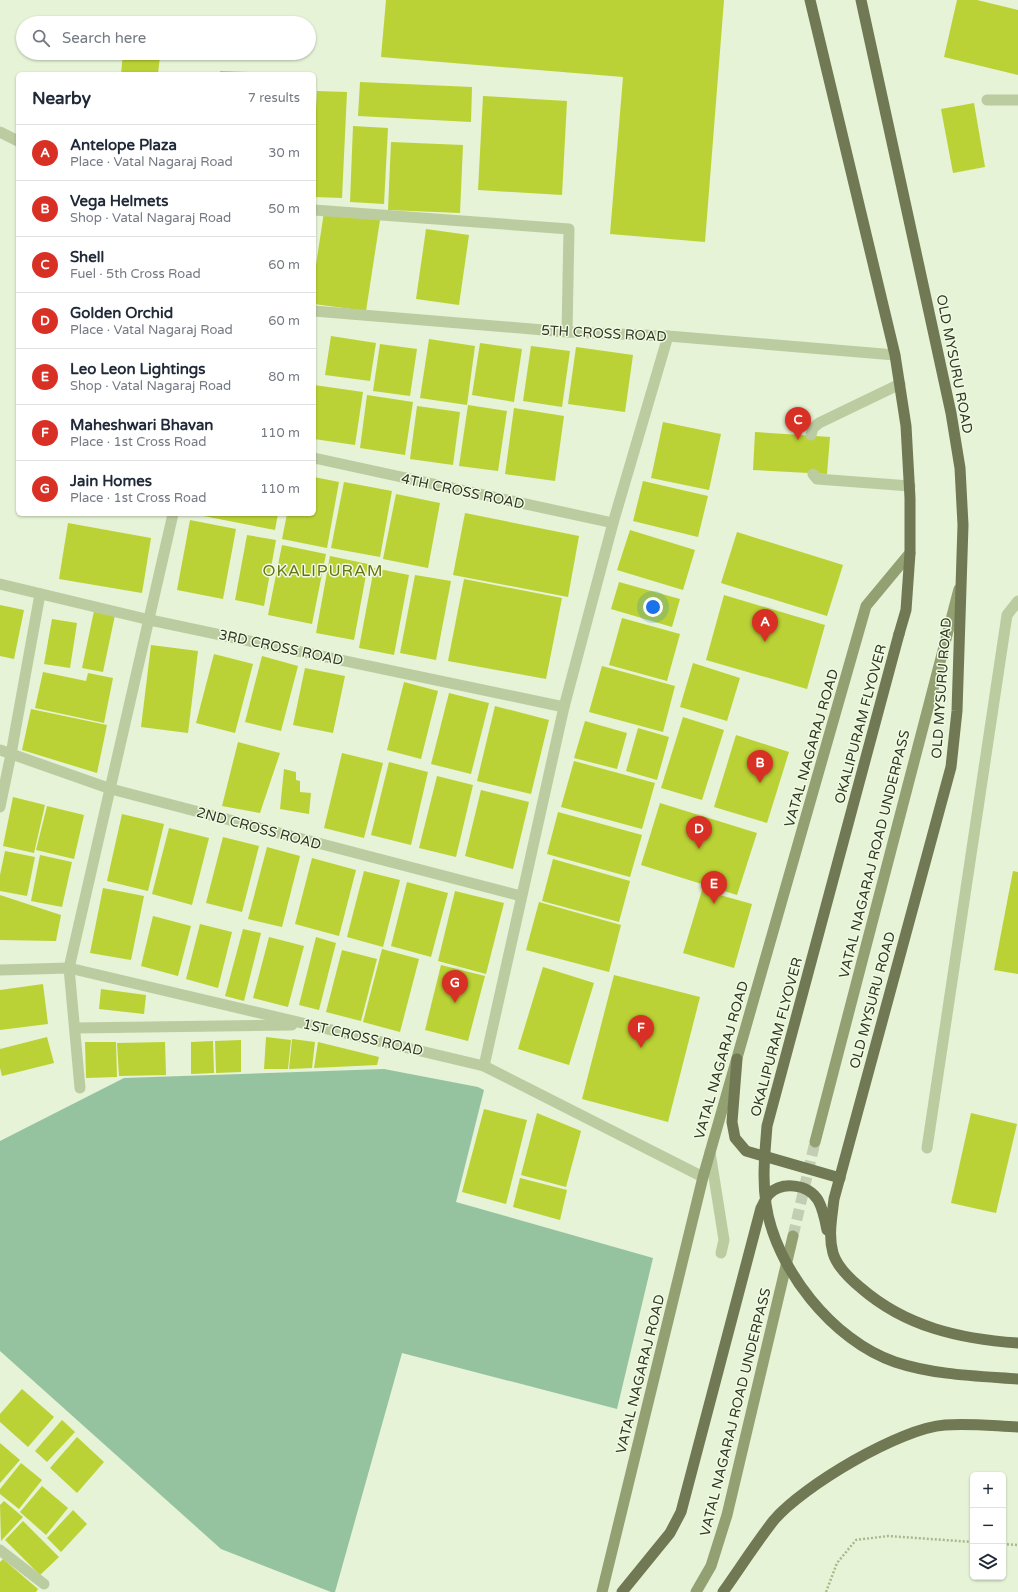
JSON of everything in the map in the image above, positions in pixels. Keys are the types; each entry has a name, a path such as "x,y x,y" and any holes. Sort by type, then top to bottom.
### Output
{"main road":[{"path":"810,0 895,354 906,426 910,486 910,553"},
{"name":"OLD MYSURU ROAD","path":"862,0 951,413 960,468 963,525 963,575 957,711 951,767 834,1199 830,1242 834,1255 841,1268 853,1282 870,1296 905,1318 930,1328 958,1336 1018,1343"},
{"name":"OKALIPURAM FLYOVER","path":"910,553 906,610 767,1126 763,1166 766,1205 775,1238 795,1280 810,1300 835,1326 864,1347 894,1362 924,1369 956,1374 1018,1379"},
{"name":"VATAL NAGARAJ ROAD","path":"602,1592 703,1177 866,606 910,553"},
{"name":"VATAL NAGARAJ ROAD UNDERPASS","path":"815,1142 963,575"},
{"path":"737,1059 732,1122 735,1138 746,1151 840,1178"},
{"path":"622,1592 670,1533 681,1512 761,1208 768,1194 778,1188 788,1185 809,1191 817,1199 823,1210 830,1242"},
{"name":"VATAL NAGARAJ ROAD UNDERPASS","path":"696,1592 711,1566 727,1515 793,1236"},
{"path":"723,1592 775,1519 802,1495 826,1477 887,1443 914,1432 944,1425 1018,1427"}],"street":[{"path":"987,100 1018,100"},
{"path":"0,132 16,140"},
{"path":"316,210 569,230 567,332"},
{"name":"5TH CROSS ROAD","path":"316,311 567,332 668,336 895,354"},
{"path":"484,1066 564,707 613,523 668,336"},
{"path":"811,435 813,428 819,423 900,384"},
{"name":"4TH CROSS ROAD","path":"316,458 613,523"},
{"path":"813,474 817,479 910,486"},
{"path":"80,1088 69,968 174,516"},
{"name":"3RD CROSS ROAD","path":"0,584 150,620 564,707"},
{"path":"0,807 12,754 40,594"},
{"path":"927,1148 1008,615 1018,602"},
{"name":"2ND CROSS ROAD","path":"0,750 111,789 521,896"},
{"name":"1ST CROSS ROAD","path":"0,970 69,968 484,1066 703,1177"},
{"path":"75,1028 311,1025"},
{"path":"710,1152 724,1240 721,1253"},
{"path":"0,1550 44,1584"}],"path":[{"path":"826,1592 837,1563 856,1540 888,1536 970,1542"},
{"path":"1006,1544 1018,1545"}],"green space":[{"path":"384,1069 478,1087 484,1090 456,1202 653,1258 617,1409 402,1353 335,1592 331,1592 221,1549 0,1351 0,1141 124,1078"}],"building":[{"path":"386,0 724,0 705,242 610,234 623,77 381,57"},
{"path":"957,0 977,0 1018,10 1018,75 944,57"},
{"path":"122,60 160,60 158,72 121,72"},
{"path":"220,71 249,72 220,72"},
{"path":"360,82 472,87 471,122 358,116"},
{"path":"317,91 347,92 342,198 316,197"},
{"path":"483,96 567,101 562,195 478,190"},
{"path":"974,103 985,167 953,173 941,109"},
{"path":"353,126 388,128 384,204 350,202"},
{"path":"391,142 463,145 460,213 388,210"},
{"path":"324,212 380,220 366,311 316,304 316,265"},
{"path":"426,229 469,235 459,305 416,299"},
{"path":"331,336 376,343 370,381 325,375"},
{"path":"429,339 475,346 467,405 420,398"},
{"path":"480,343 522,349 514,402 472,395"},
{"path":"380,344 417,349 410,396 373,391"},
{"path":"531,346 570,351 562,407 523,401"},
{"path":"576,347 633,355 625,412 568,404"},
{"path":"316,385 363,392 355,445 316,439"},
{"path":"367,395 413,402 405,455 360,448"},
{"path":"468,405 507,411 498,471 459,466"},
{"path":"417,406 460,412 453,465 410,459"},
{"path":"514,408 564,416 555,481 505,474"},
{"path":"663,422 721,434 709,490 651,478"},
{"path":"755,432 830,437 827,474 753,470"},
{"path":"316,477 339,482 327,548 282,539 287,516 316,516"},
{"path":"643,481 708,496 698,537 633,521"},
{"path":"344,482 392,491 380,557 331,548"},
{"path":"396,494 440,503 428,568 383,559"},
{"path":"465,513 579,536 568,597 453,575"},
{"path":"203,516 278,516 275,530"},
{"path":"190,520 236,529 223,599 177,590"},
{"path":"68,523 151,538 142,593 59,579"},
{"path":"630,530 695,550 683,590 617,570"},
{"path":"737,532 843,565 827,616 721,583"},
{"path":"247,535 276,540 264,606 235,600"},
{"path":"282,545 326,554 312,624 268,615"},
{"path":"330,556 368,564 354,640 316,633"},
{"path":"374,568 409,575 394,655 359,648"},
{"path":"415,575 451,581 436,660 400,653"},
{"path":"464,579 562,598 546,679 448,661"},
{"path":"619,582 680,599 672,627 611,609"},
{"path":"724,595 825,625 807,689 706,660"},
{"path":"0,605 24,610 14,659 0,656"},
{"path":"94,611 115,615 103,672 82,668"},
{"path":"622,618 680,634 667,681 609,665"},
{"path":"52,619 77,623 70,668 44,664"},
{"path":"151,645 198,651 188,733 141,727"},
{"path":"214,654 253,664 235,733 196,723"},
{"path":"262,656 298,666 281,731 245,722"},
{"path":"693,663 740,678 727,721 680,707"},
{"path":"602,666 675,686 663,732 589,712"},
{"path":"305,668 345,676 333,733 293,725"},
{"path":"43,672 86,681 88,673 113,678 104,723 35,708"},
{"path":"404,682 438,691 421,759 387,750"},
{"path":"449,693 489,703 471,774 431,764"},
{"path":"495,706 549,720 531,794 477,781"},
{"path":"31,709 107,725 97,773 22,750"},
{"path":"683,717 724,730 702,800 661,788"},
{"path":"585,721 627,733 617,769 574,758"},
{"path":"638,728 669,737 657,780 626,771"},
{"path":"736,735 789,752 767,823 714,807"},
{"path":"238,742 280,753 260,813 222,806"},
{"path":"342,753 383,763 364,838 324,828"},
{"path":"574,761 655,783 642,829 561,807"},
{"path":"389,762 428,772 411,845 371,835"},
{"path":"284,769 296,772 296,780 300,781 300,792 311,793 309,814 280,809"},
{"path":"437,776 473,785 456,857 419,848"},
{"path":"481,790 529,802 513,869 465,856"},
{"path":"13,797 45,805 34,853 3,846"},
{"path":"660,803 757,833 737,895 641,865"},
{"path":"47,806 84,815 74,859 36,850"},
{"path":"558,812 642,835 630,877 547,854"},
{"path":"122,814 164,824 148,891 107,881"},
{"path":"169,828 209,838 192,905 152,894"},
{"path":"223,837 259,846 242,912 206,903"},
{"path":"267,847 300,856 282,927 248,919"},
{"path":"5,851 35,857 27,896 0,891 0,875"},
{"path":"40,855 72,862 62,907 31,901"},
{"path":"312,858 356,870 339,936 295,924"},
{"path":"553,859 630,881 619,922 542,901"},
{"path":"364,871 400,880 383,947 347,937"},
{"path":"1013,871 1018,872 1018,974 994,970"},
{"path":"407,882 448,893 431,957 391,946"},
{"path":"103,888 144,896 131,960 90,953"},
{"path":"702,890 752,904 734,968 683,953"},
{"path":"455,891 504,903 486,974 438,961"},
{"path":"0,895 61,915 56,941 0,940"},
{"path":"539,902 621,925 609,972 526,950"},
{"path":"153,916 191,926 178,976 141,966"},
{"path":"200,924 232,932 218,988 186,979"},
{"path":"243,929 261,933 244,1001 225,996"},
{"path":"269,937 304,946 288,1007 253,998"},
{"path":"316,937 336,943 319,1010 299,1005"},
{"path":"382,949 419,959 400,1032 363,1022"},
{"path":"342,950 377,959 361,1021 326,1012"},
{"path":"441,965 485,976 468,1041 425,1030"},
{"path":"543,967 594,983 569,1065 518,1049"},
{"path":"614,975 700,997 668,1122 582,1099"},
{"path":"43,984 48,1024 0,1030 0,990"},
{"path":"101,989 146,995 144,1014 99,1009"},
{"path":"47,1037 54,1063 2,1076 0,1068 0,1049"},
{"path":"266,1037 291,1040 288,1069 264,1069"},
{"path":"292,1039 315,1042 312,1068 289,1069"},
{"path":"241,1040 241,1072 216,1073 215,1041"},
{"path":"213,1041 214,1073 191,1074 191,1042"},
{"path":"85,1042 116,1042 117,1077 86,1078"},
{"path":"165,1042 166,1075 119,1076 117,1043"},
{"path":"318,1042 379,1057 377,1065 314,1068"},
{"path":"484,1109 527,1120 506,1204 462,1192"},
{"path":"537,1113 581,1131 566,1187 521,1175"},
{"path":"971,1113 1017,1124 996,1213 951,1203"},
{"path":"520,1178 567,1190 560,1220 513,1207"},
{"path":"22,1389 54,1417 28,1447 0,1422 0,1414"},
{"path":"62,1420 75,1432 47,1462 35,1451"},
{"path":"77,1437 104,1462 77,1493 50,1468"},
{"path":"0,1443 20,1460 0,1483"},
{"path":"21,1463 42,1480 19,1509 0,1494 0,1489"},
{"path":"42,1486 68,1508 46,1535 20,1512"},
{"path":"4,1501 23,1517 1,1541 0,1505"},
{"path":"73,1510 87,1524 61,1552 47,1538"},
{"path":"23,1521 59,1557 40,1575 5,1540"},
{"path":"3,1559 38,1589 36,1592 0,1592 0,1562"}],"tunnel":[{"path":"793,1236 815,1142"}],"place":[{"name":"Shell","path":"798,440"},
{"name":"Antelope Plaza","path":"765,642"},
{"name":"Vega Helmets","path":"760,783"},
{"name":"Golden Orchid","path":"699,849"},
{"name":"Leo Leon Lightings","path":"714,904"},
{"name":"Jain Homes","path":"455,1003"},
{"name":"Maheshwari Bhavan","path":"641,1048"}],"district":[{"name":"OKALIPURAM","path":"323,570"}]}
